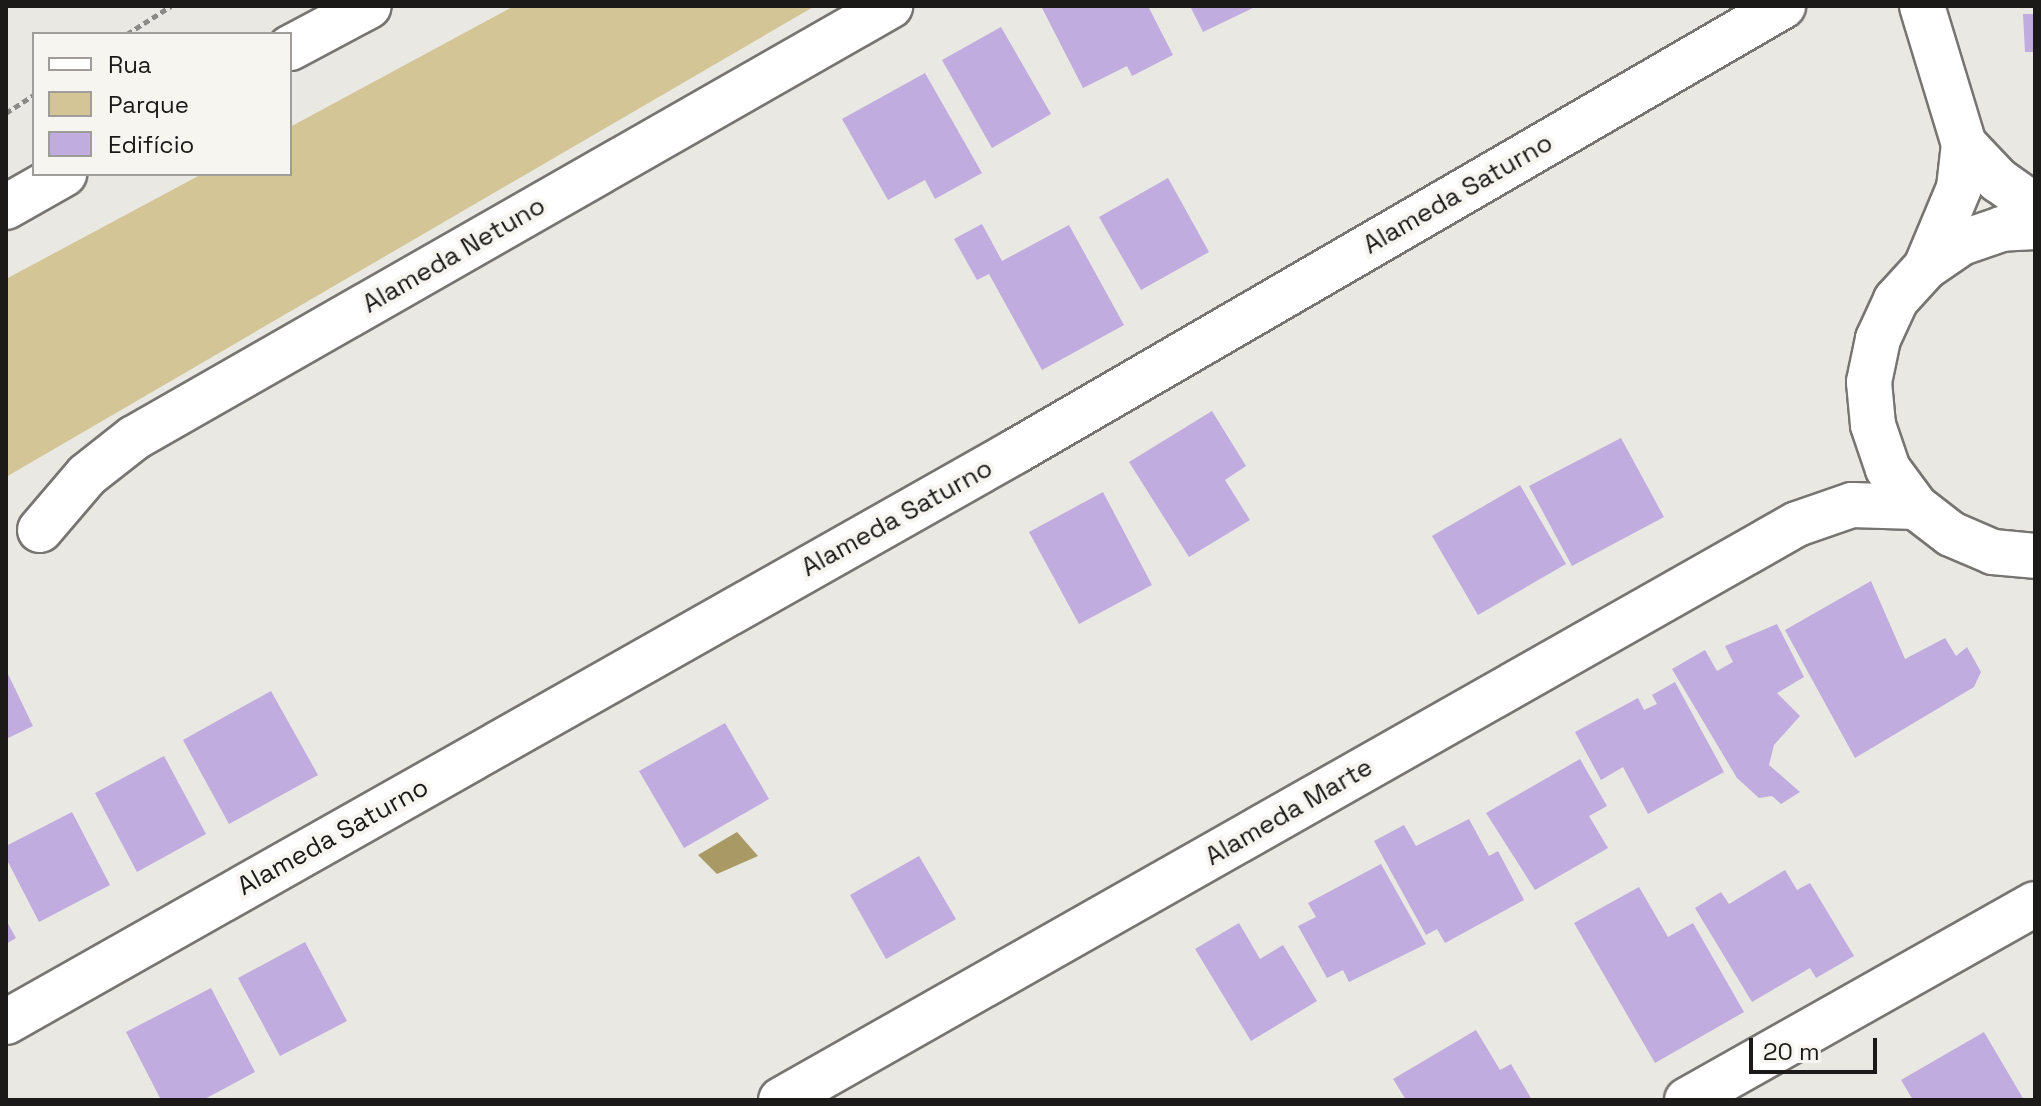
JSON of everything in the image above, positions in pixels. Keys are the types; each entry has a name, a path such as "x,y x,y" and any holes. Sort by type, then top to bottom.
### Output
{"street":[{"path":"292,47 369,6"},
{"name":"Alameda Netuno","path":"40,530 87,475 134,438 890,6"},
{"name":"Alameda Saturno","path":"6,1022 1016,451 1783,6"},
{"path":"1922,6 1964,144 1959,188 1926,267"},
{"path":"1964,144 1998,180 2035,206"},
{"path":"6,207 60,176"},
{"path":"2035,227 2002,229 1961,243 1926,267 1896,300 1878,339 1869,382 1873,425 1888,469 1916,507 1951,534 2014,554 2035,567"},
{"name":"Alameda Marte","path":"1797,524 1845,482 1862,457 1873,425"},
{"name":"Alameda Marte","path":"781,1100 1797,524 1852,505 1916,507"},
{"path":"1687,1100 2035,904"}],"path":[{"path":"130,32 171,6"},
{"path":"6,113 32,96"}],"green space":[{"path":"514,6 815,6 6,477 6,279 198,176 292,176 292,126"}],"shaded area":[{"path":"737,832 758,856 717,874 698,855"}],"building":[{"path":"1041,6 1148,6 1173,55 1132,76 1127,66 1083,88"},
{"path":"1190,6 1257,6 1203,32"},
{"path":"2023,14 2035,14 2035,52 2025,52"},
{"path":"1001,27 1051,114 992,148 942,60"},
{"path":"925,73 982,173 935,199 925,180 888,200 842,119"},
{"path":"1168,178 1209,252 1141,290 1099,217"},
{"path":"982,224 1002,261 1069,225 1124,325 1042,370 989,274 977,280 954,239"},
{"path":"1212,411 1246,466 1225,480 1250,520 1189,557 1129,462"},
{"path":"1621,438 1664,517 1572,566 1529,486"},
{"path":"1520,485 1566,564 1478,615 1432,536"},
{"path":"1103,492 1152,585 1079,624 1029,532"},
{"path":"1871,581 1905,659 1945,638 1956,656 1967,647 1981,672 1974,687 1855,758 1785,630"},
{"path":"1777,624 1804,677 1777,693 1800,716 1774,745 1769,765 1800,792 1781,804 1772,796 1759,798 1737,778 1672,669 1705,650 1717,671 1733,662 1725,646"},
{"path":"6,670 33,726 6,739"},
{"path":"1675,682 1724,772 1648,814 1623,767 1601,780 1575,732 1638,698 1644,710 1657,704 1652,695"},
{"path":"271,691 318,775 229,824 183,740"},
{"path":"725,723 769,799 684,848 639,771"},
{"path":"164,756 206,834 137,872 95,793"},
{"path":"1580,759 1607,806 1589,816 1608,848 1535,890 1486,813"},
{"path":"72,812 110,885 39,922 6,858 6,846"},
{"path":"1469,819 1489,856 1498,851 1524,900 1445,943 1437,929 1426,935 1374,841 1404,825 1416,846"},
{"path":"919,856 956,919 886,959 850,895"},
{"path":"1381,864 1426,944 1349,982 1343,970 1327,978 1298,926 1316,917 1308,903"},
{"path":"1785,870 1797,890 1810,883 1854,956 1816,978 1810,968 1752,1002 1695,908 1721,892 1729,904"},
{"path":"1639,887 1668,937 1693,923 1744,1012 1655,1063 1574,923"},
{"path":"6,920 16,938 6,944"},
{"path":"1239,923 1260,959 1283,945 1317,1001 1251,1041 1195,949"},
{"path":"305,942 347,1021 280,1056 238,978"},
{"path":"211,988 255,1072 203,1100 161,1100 126,1032"},
{"path":"1476,1030 1500,1070 1511,1064 1532,1100 1406,1100 1393,1079"},
{"path":"1984,1032 2024,1100 1913,1100 1901,1080"}]}
